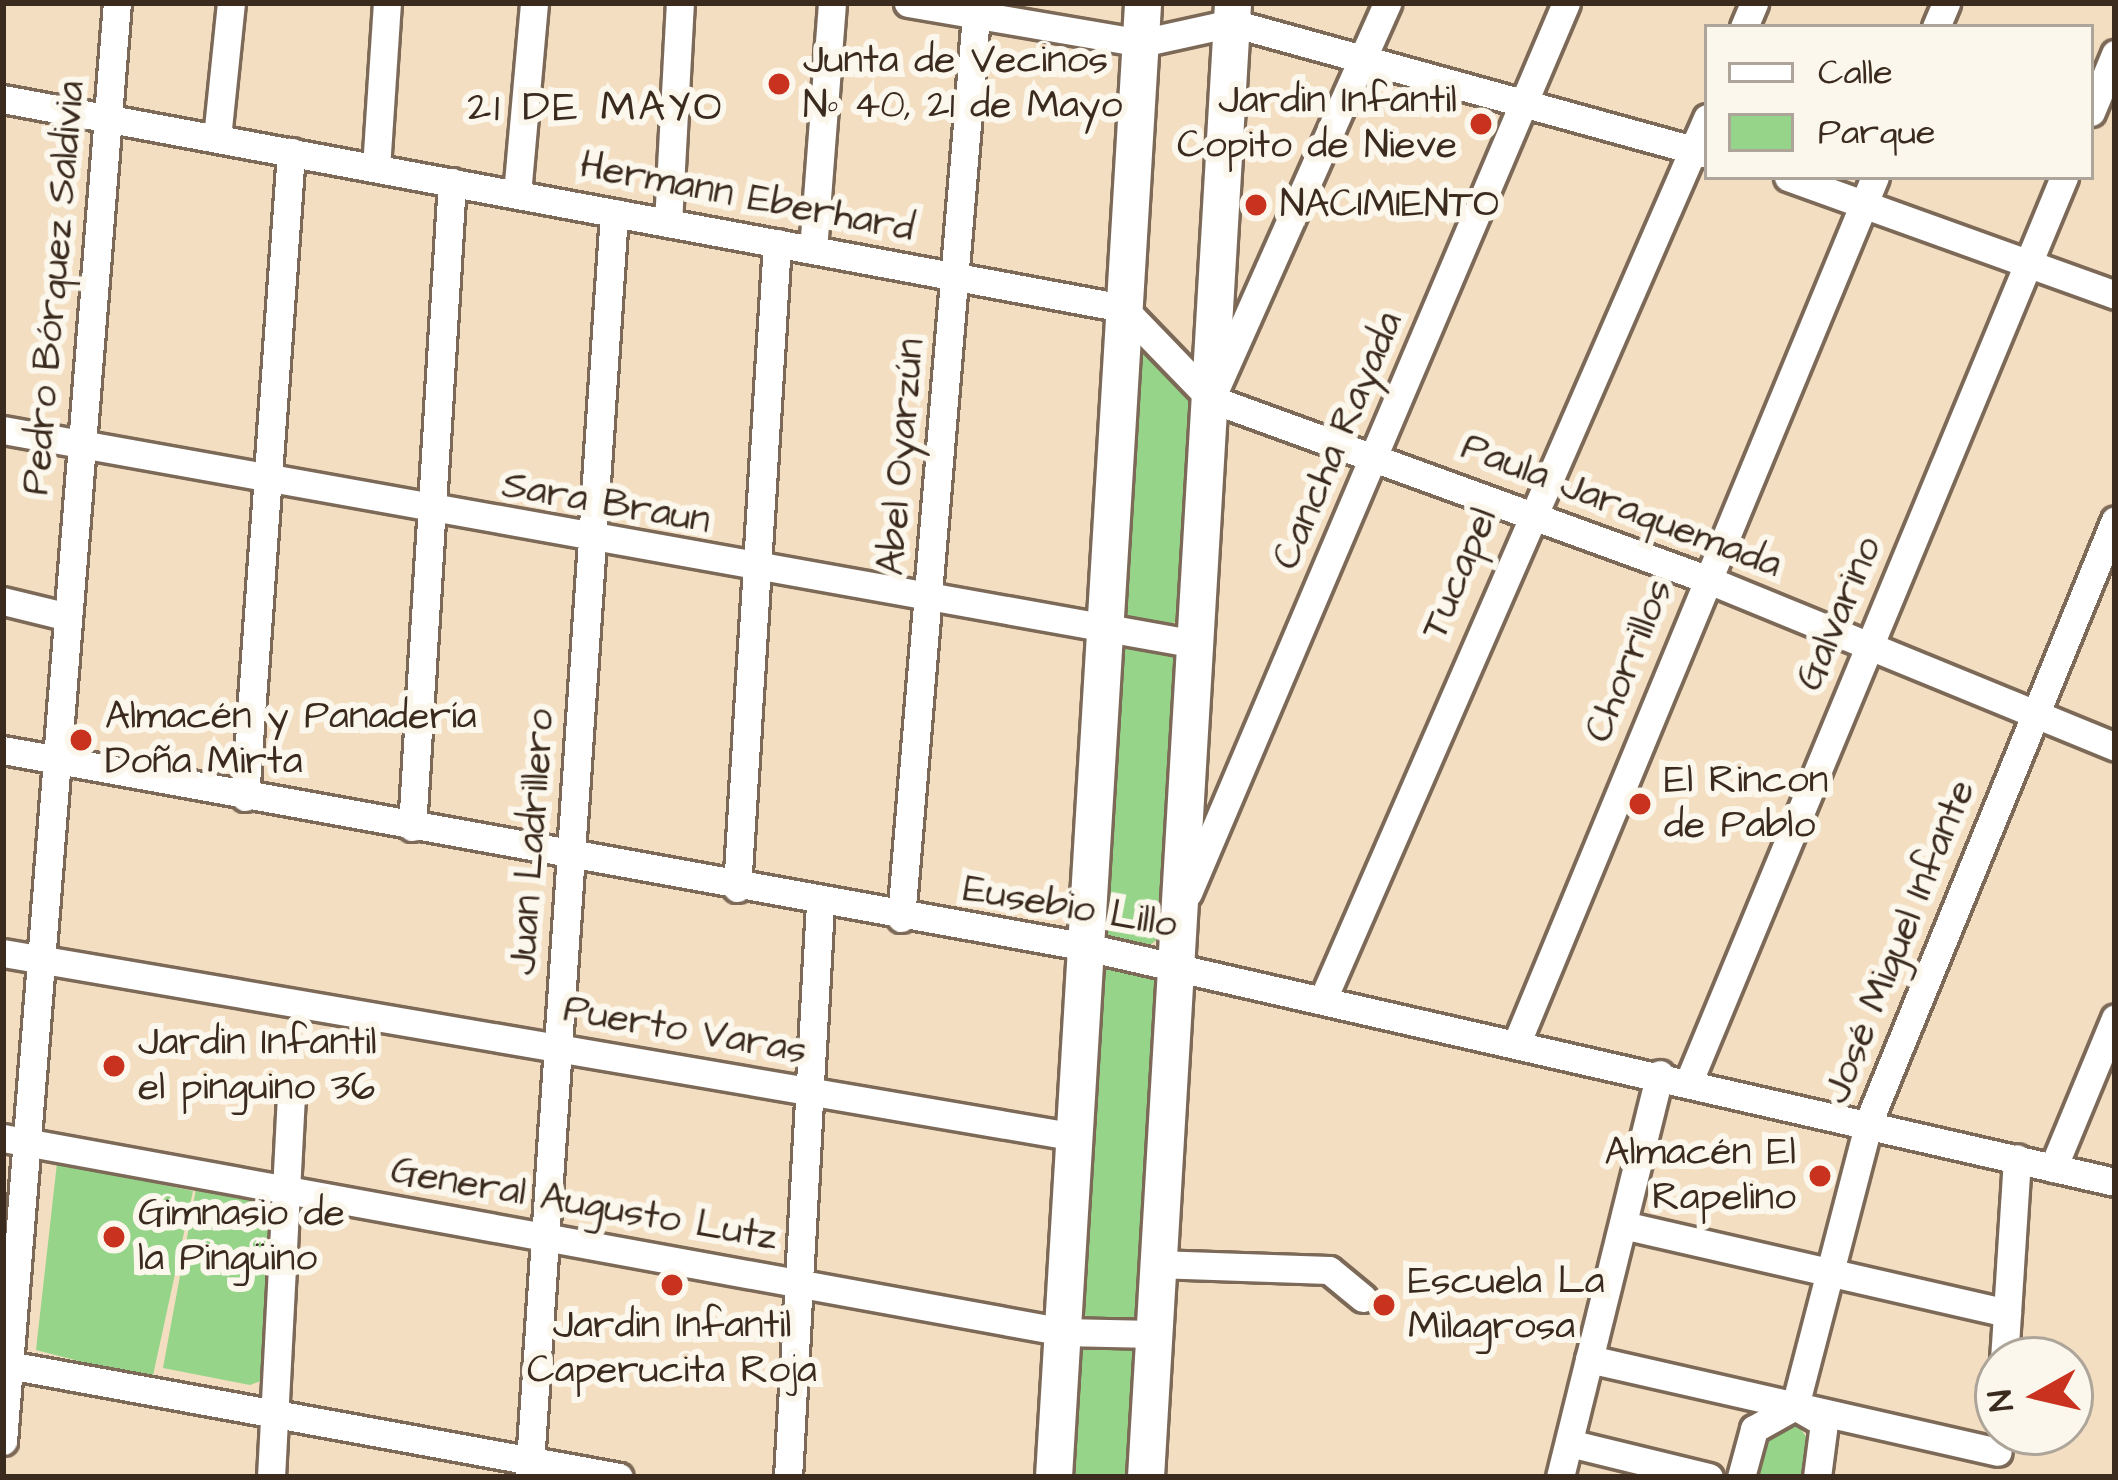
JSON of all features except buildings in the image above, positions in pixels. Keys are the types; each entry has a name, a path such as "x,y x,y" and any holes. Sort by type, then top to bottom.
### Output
{"main road":[{"path":"1054,1477 1070,1136 1143,3"},
{"path":"1146,1477 1233,13"}],"street":[{"name":"Pedro Bórquez Saldivia","path":"3,1441 15,1140 41,962 116,3"},
{"path":"217,138 231,3"},
{"path":"376,168 387,3"},
{"path":"518,194 534,3"},
{"path":"668,223 680,3"},
{"path":"813,250 832,3"},
{"path":"908,3 976,9 1141,43 1233,13 1526,104 1701,152"},
{"path":"1211,399 1387,3"},
{"name":"Cancha Rayada","path":"1181,908 1566,3"},
{"name":"Abel Oyarzún","path":"901,918 976,9"},
{"path":"2094,105 2115,54"},
{"name":"Hermann Eberhard","path":"3,99 1124,308"},
{"path":"245,796 291,152"},
{"name":"Tucapel","path":"1323,999 1528,512 1701,152"},
{"path":"1811,180 1871,188 2029,262 2115,295"},
{"name":"Galvarino","path":"1689,1081 2063,180"},
{"path":"412,827 452,182"},
{"name":"Chorrillos","path":"1517,1042 1871,188"},
{"name":"Juan Ladrillero","path":"530,1469 541,1238 572,857 614,213"},
{"path":"737,888 777,243"},
{"name":"Paula Jaraquemada","path":"1124,308 1211,399 1376,454 1706,579 2115,747"},
{"name":"Sara Braun","path":"3,430 81,449 593,543 1196,644"},
{"name":"José Miguel Infante","path":"1795,1406 1869,1121 2115,520"},
{"path":"3,601 68,617"},
{"name":"Eusebio Lillo","path":"3,750 820,905 1082,946 1869,1121 2115,1182"},
{"path":"788,1477 820,905"},
{"name":"Puerto Varas","path":"3,953 1070,1136"},
{"path":"2053,1168 2115,1018"},
{"path":"1561,1477 1660,1075"},
{"path":"272,1477 292,1097"},
{"name":"General Augusto Lutz","path":"15,1140 1064,1331 1151,1334"},
{"path":"2006,1336 2017,1158"},
{"path":"1623,1225 2007,1313"},
{"path":"1156,1264 1329,1270 1363,1298"},
{"path":"1589,1359 1974,1449"},
{"path":"6,1364 276,1413 530,1469 619,1477"},
{"path":"1741,1477 1754,1429 1795,1406"},
{"path":"1795,1406 1824,1424 1817,1477"},
{"path":"1569,1443 1709,1477"}],"green space":[{"path":"1146,351 1192,396 1184,614 1170,626 1117,616 1128,357"},
{"path":"1122,639 1170,648 1180,663 1162,936 1150,945 1100,936"},
{"path":"1101,964 1152,971 1161,986 1143,1308 1130,1320 1087,1318 1078,1304"},
{"name":"Gimnasio de la Pingüino","path":"57,1163 193,1191 152,1380 36,1350"},
{"path":"196,1189 275,1206 266,1379 250,1385 163,1368"},
{"path":"1082,1340 1131,1343 1141,1355 1134,1477 1064,1477 1071,1352"},
{"path":"1796,1423 1817,1451 1810,1477 1755,1477 1766,1438"}],"place":[{"name":"Junta de Vecinos Nº 40, 21 de Mayo","path":"779,84"},
{"name":"Jardin Infantil Copito de Nieve","path":"1481,124"},
{"name":"NACIMIENTO","path":"1256,205"},
{"name":"Almacén y Panadería Doña Mirta","path":"81,740"},
{"name":"El Rincon de Pablo","path":"1640,804"},
{"name":"Jardin Infantil el pinguino 36","path":"114,1066"},
{"name":"Almacén El Rapelino","path":"1820,1176"},
{"name":"Gimnasio de la Pingüino","path":"114,1237"},
{"name":"Jardin Infantil Caperucita Roja","path":"672,1285"},
{"name":"Escuela La Milagrosa","path":"1384,1305"}],"district":[{"name":"21 DE MAYO","path":"596,108"}]}
